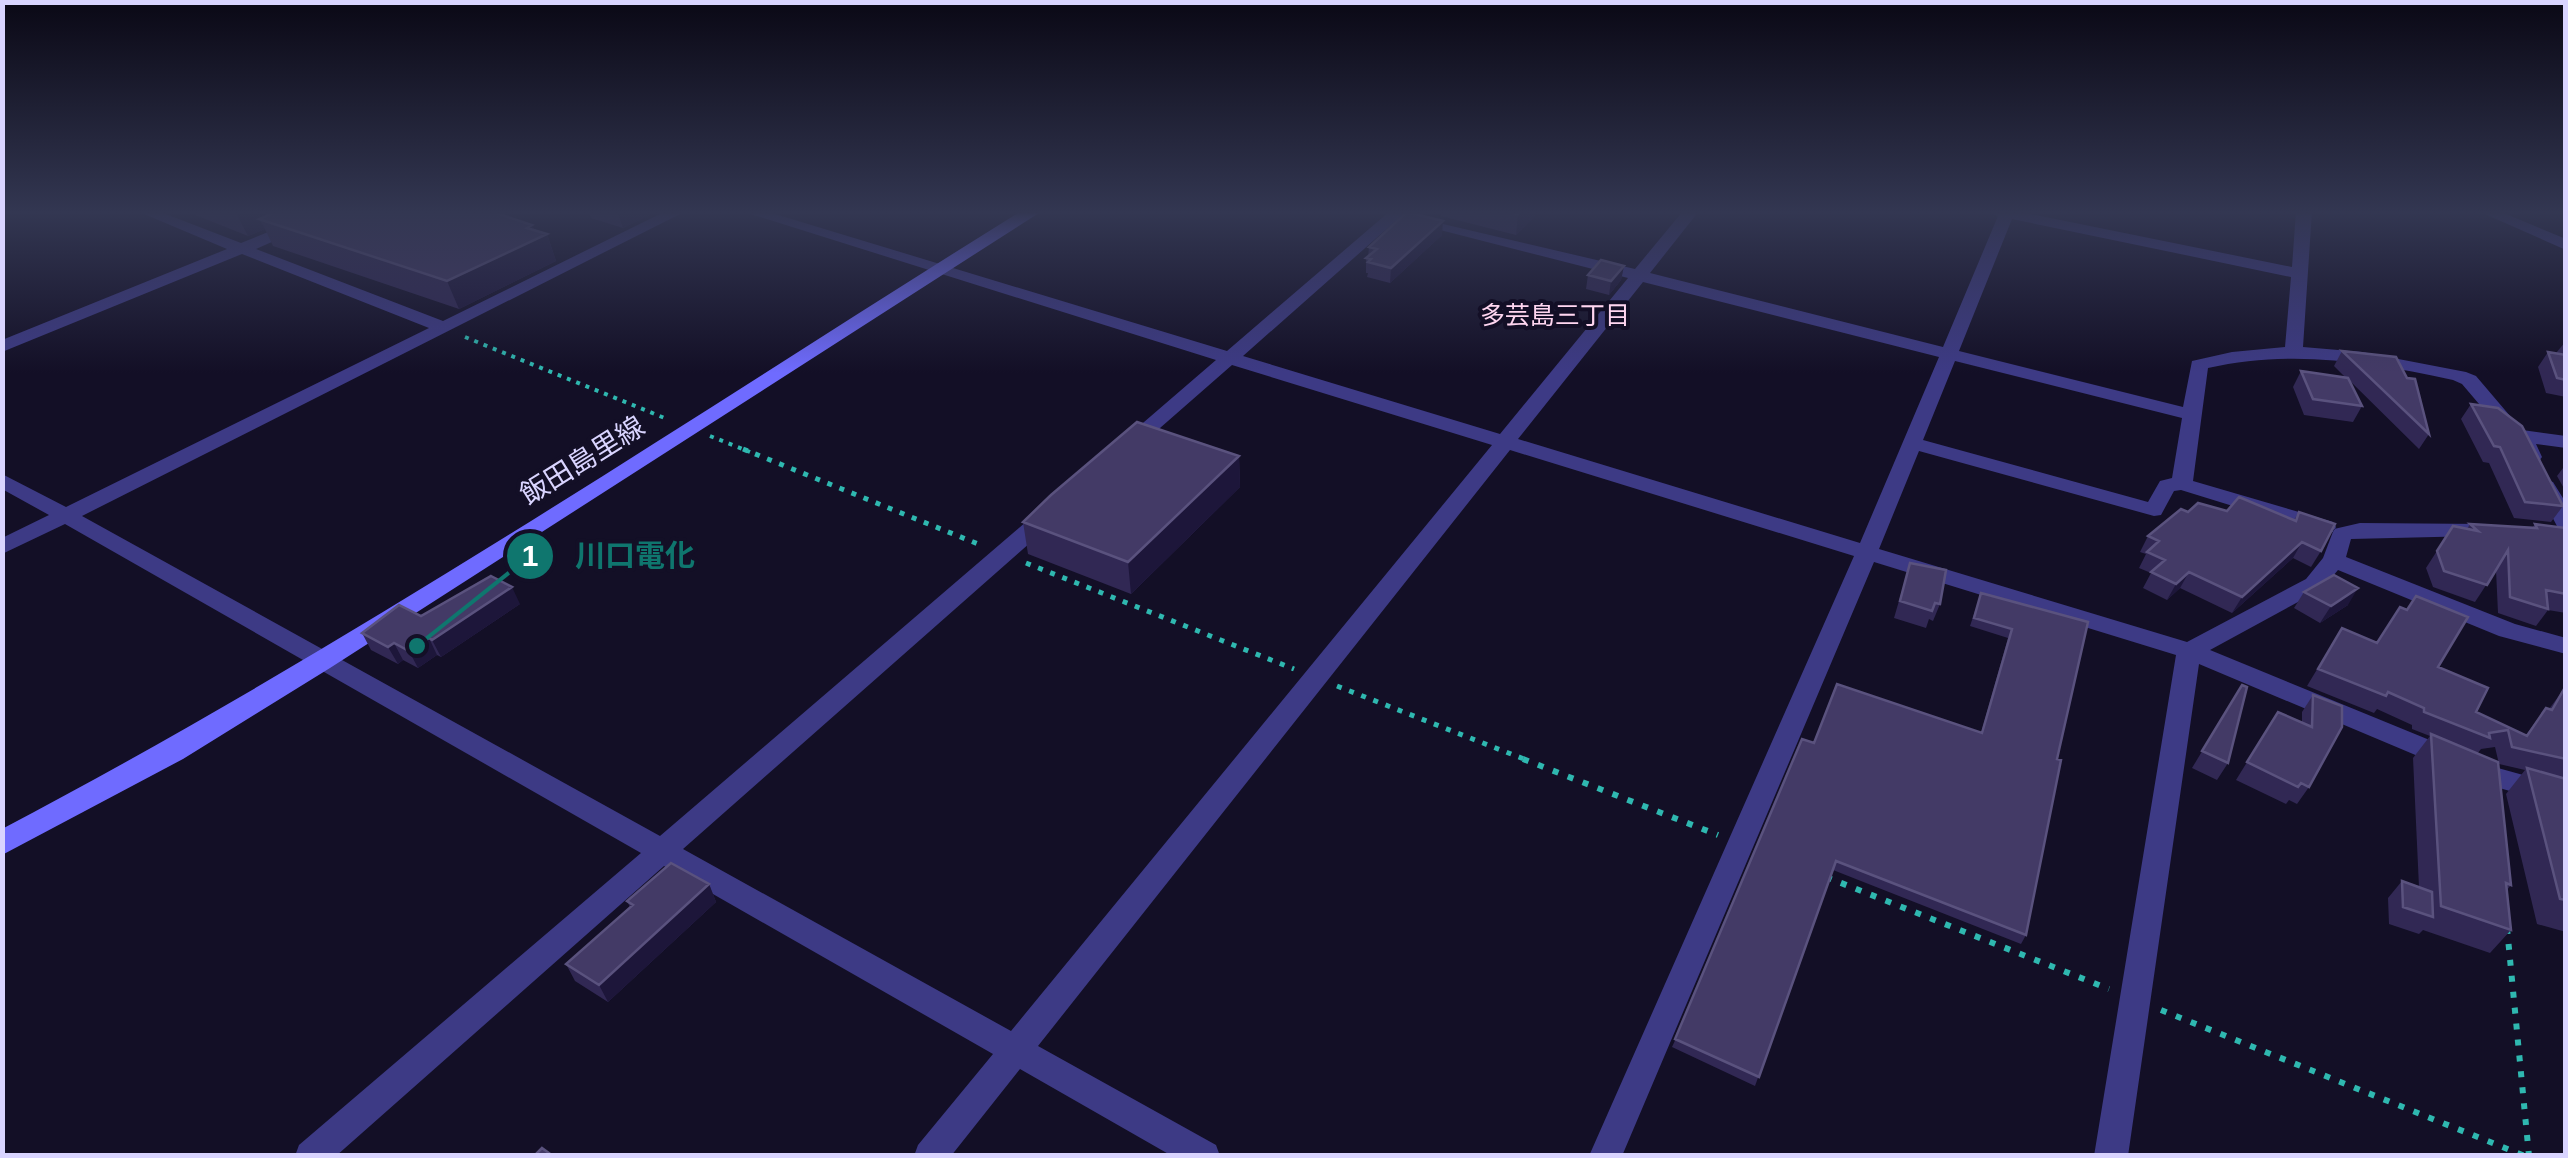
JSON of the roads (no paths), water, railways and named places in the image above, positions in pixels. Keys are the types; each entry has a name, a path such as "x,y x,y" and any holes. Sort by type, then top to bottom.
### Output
{"main road":[{"name":"飯田島里線","path":"2,843 173,752 321,662 946,265"}],"street":[{"path":"2,347 201,265"},
{"path":"281,265 442,328"},
{"path":"2,547 569,265"},
{"path":"927,265 2189,651 2492,776 2566,797"},
{"path":"1117,456 1337,265"},
{"path":"1597,265 2192,415"},
{"path":"930,1156 1648,265"},
{"path":"1605,1156 1866,554 1982,265"},
{"path":"2257,265 2300,274"},
{"path":"2298,352 2294,346 2301,265"},
{"path":"2182,484 2200,364 2227,356 2298,352 2366,355 2460,376 2469,380 2501,422 2522,436 2566,442"},
{"path":"2522,436 2561,530"},
{"path":"1912,443 2154,510 2167,485 2182,484 2342,534 2360,530 2503,529"},
{"path":"2,480 1204,1156"},
{"path":"311,1156 1060,505"},
{"path":"2189,651 2314,584 2334,560 2342,534"},
{"path":"2334,560 2507,630 2566,646"},
{"path":"2111,1156 2189,651"}],"place":[{"name":"川口電化","path":"417,646"}],"district":[{"name":"多芸島三丁目","path":"1555,315"}]}
